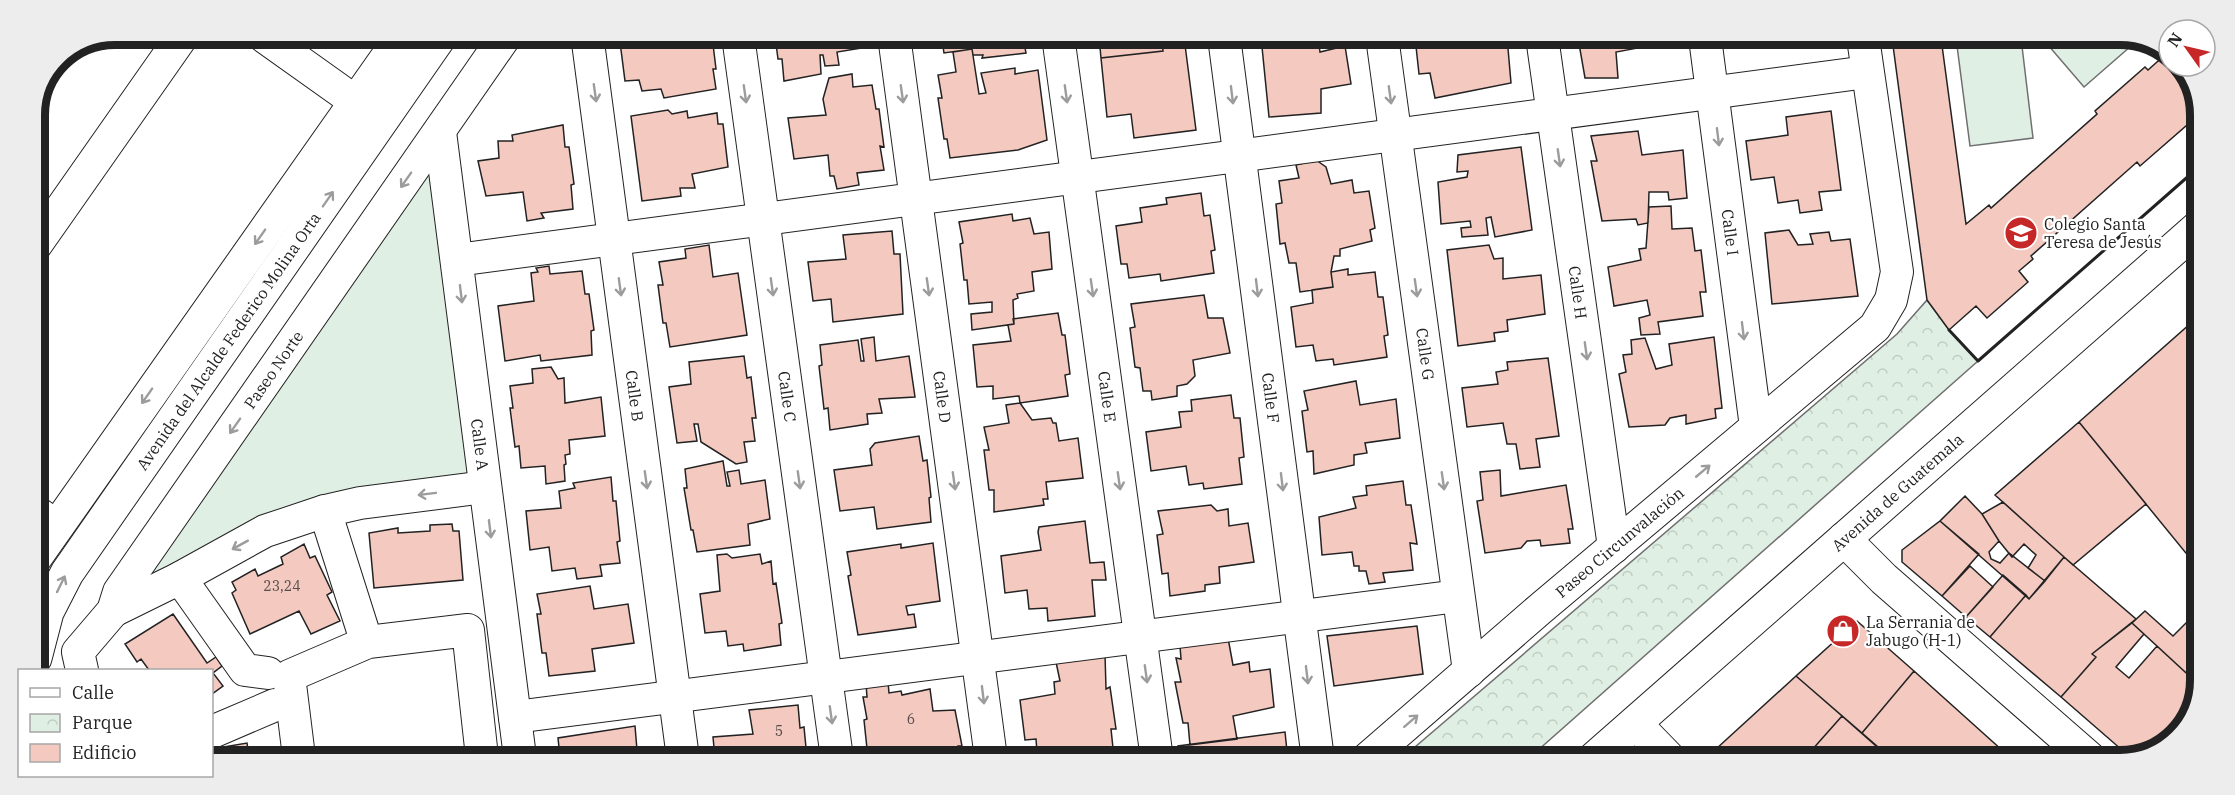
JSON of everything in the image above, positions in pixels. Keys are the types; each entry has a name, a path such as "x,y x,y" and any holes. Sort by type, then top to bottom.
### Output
{"main road":[{"name":"Avenida del Alcalde Federico Molina Orta","path":"45,518 356,102 396,45"},
{"name":"Avenida del Alcalde Federico Molina Orta","path":"45,620 66,573 434,45"},
{"name":"Avenida de Guatemala","path":"1604,750 2190,234"},
{"path":"1844,539 1884,579 2080,750"}],"street":[{"path":"45,232 176,45"},
{"path":"276,45 356,102"},
{"path":"440,132 499,45"},
{"name":"Calle B","path":"588,45 682,750"},
{"name":"Calle C","path":"739,45 836,750"},
{"name":"Calle D","path":"895,45 990,750"},
{"name":"Calle E","path":"1059,45 1156,750"},
{"name":"Calle F","path":"1225,45 1317,750"},
{"name":"Calle G","path":"1383,45 1468,671"},
{"name":"Calle H","path":"1543,45 1614,548"},
{"name":"Calle I","path":"1706,45 1756,427"},
{"path":"457,260 1855,73 1861,45"},
{"name":"Paseo Circunvalación","path":"1377,750 1875,327 1890,300 1897,272 1855,73"},
{"name":"Calle A","path":"440,132 519,750"},
{"name":"Paseo Norte","path":"82,669 78,652 113,611 119,592 440,132"},
{"name":"Paseo Norte","path":"113,611 180,578 265,531 325,511 360,503 485,487"},
{"path":"325,511 364,634"},
{"path":"180,578 246,670 268,673 364,634 469,614"},
{"path":"515,717 1458,596"},
{"path":"298,750 289,676 368,642 468,630 481,750"},
{"path":"268,673 285,750"},
{"path":"213,732 275,705"},
{"path":"1635,723 1661,750"}],"green space":[{"path":"1957,45 2022,45 2033,138 1970,146"},
{"path":"2048,45 2131,46 2084,87"},
{"path":"433,160 472,478 152,581 142,576"},
{"path":"1927,300 1949,330 1978,361 1538,750 1412,750 1897,334"}],"building":[{"path":"620,45 713,45 716,89 664,98 661,89 642,91 639,80 625,81"},
{"path":"776,45 867,45 867,47 837,52 839,65 825,66 823,55 820,55 821,74 784,81 782,59 778,59"},
{"path":"943,45 1025,45 1026,53 982,58 983,55 973,55 972,49 944,53"},
{"path":"1100,45 1163,45 1163,51 1101,58"},
{"path":"1163,45 1185,45 1196,130 1134,138 1131,114 1107,117 1101,58 1163,51"},
{"path":"1262,45 1319,45 1320,52 1345,46 1351,84 1321,89 1321,113 1269,117"},
{"path":"1416,45 1508,45 1511,83 1435,98 1430,73 1419,74"},
{"path":"1579,45 1654,45 1616,52 1618,78 1585,78"},
{"path":"1893,45 1942,45 1966,224 1989,205 1991,208 2097,114 2095,111 2145,67 2148,70 2157,62 2157,78 2179,78 2189,102 2190,122 2140,166 2137,162 2031,256 2033,259 2019,271 2028,282 1987,318 1976,306 1949,330 1927,300"},
{"path":"972,49 979,94 986,93 981,73 1015,68 1015,74 1038,70 1047,140 1018,150 950,158 947,139 944,139 938,98 942,98 938,75 956,72 953,52"},
{"path":"852,74 853,87 872,85 876,109 879,109 884,147 880,146 884,170 857,173 859,185 837,189 834,176 830,176 828,155 794,159 788,118 826,115 823,99 829,78"},
{"path":"668,110 672,114 687,111 688,118 717,113 718,124 723,124 728,167 692,174 695,188 680,188 681,196 642,201 631,116"},
{"path":"1831,111 1841,190 1819,192 1822,210 1800,213 1798,200 1778,203 1774,177 1751,180 1746,141 1788,135 1786,117"},
{"path":"563,125 565,147 569,147 574,184 571,185 573,209 541,213 544,218 527,221 523,192 486,196 478,161 499,158 498,141 513,141 512,135"},
{"path":"1638,131 1642,155 1683,150 1687,198 1669,200 1668,192 1649,192 1648,223 1638,225 1636,219 1602,221 1591,161 1597,161 1591,136"},
{"path":"1521,147 1532,230 1495,237 1491,217 1486,218 1488,235 1462,237 1461,228 1471,227 1470,221 1441,224 1438,182 1467,177 1468,171 1457,172 1458,155"},
{"path":"1316,160 1326,167 1331,184 1352,180 1354,193 1369,191 1375,228 1370,230 1372,241 1340,249 1340,256 1334,256 1331,272 1333,287 1300,292 1296,263 1289,263 1285,243 1280,244 1276,204 1282,203 1279,181 1299,178 1296,165"},
{"path":"1201,193 1204,216 1210,215 1215,250 1211,251 1214,273 1161,281 1160,274 1129,278 1127,264 1121,264 1116,226 1142,222 1140,208 1167,204 1166,198"},
{"path":"1671,206 1672,229 1692,228 1695,251 1701,250 1706,292 1700,292 1703,316 1658,322 1660,334 1641,335 1639,318 1650,315 1647,300 1614,306 1608,267 1641,260 1639,249 1646,248 1649,207"},
{"path":"1012,214 1013,221 1030,218 1034,234 1049,232 1052,269 1032,272 1034,291 1017,294 1018,298 1013,300 1014,324 972,330 971,314 992,312 992,302 969,304 967,280 964,280 960,244 963,243 959,222"},
{"path":"1789,230 1798,245 1813,244 1810,234 1829,232 1831,241 1850,239 1858,296 1772,304 1765,233"},
{"path":"892,231 894,254 900,254 903,314 833,322 831,299 813,301 808,262 846,259 843,235"},
{"path":"709,245 713,277 738,273 747,335 670,347 666,323 663,323 658,285 663,285 659,262 686,258 685,249"},
{"path":"1489,245 1494,259 1503,258 1503,279 1541,275 1545,314 1507,320 1508,331 1494,333 1495,341 1458,346 1447,250"},
{"path":"549,266 550,274 582,271 585,294 589,294 594,330 591,331 592,355 541,361 540,355 505,361 498,306 534,301 531,273 538,272 536,268"},
{"path":"1348,269 1348,275 1375,272 1378,297 1383,297 1388,335 1384,336 1387,357 1334,365 1333,359 1316,361 1313,345 1296,347 1291,307 1313,303 1312,290 1333,287 1331,272"},
{"path":"1204,295 1208,318 1223,318 1230,353 1193,360 1195,376 1187,384 1177,386 1177,396 1152,400 1151,391 1143,391 1140,368 1135,367 1130,328 1135,327 1131,304"},
{"path":"1058,313 1062,335 1065,335 1070,374 1065,375 1068,396 1020,403 1019,396 993,399 993,386 977,387 973,345 1011,341 1008,325 1014,324 1013,319"},
{"path":"2190,324 2190,558 2079,422"},
{"path":"874,337 876,361 909,356 915,397 879,399 882,413 867,414 868,424 830,430 828,408 824,409 819,366 822,365 820,345 858,340 861,361 864,361 861,339"},
{"path":"1714,337 1722,408 1715,409 1716,418 1686,424 1686,415 1670,418 1665,425 1629,427 1619,374 1626,372 1623,355 1632,354 1631,340 1645,338 1656,369 1672,365 1669,344"},
{"path":"744,356 747,378 751,377 756,418 752,418 755,441 744,442 747,462 736,464 701,442 698,424 694,424 697,441 677,443 669,387 691,384 689,362"},
{"path":"1548,358 1559,436 1536,439 1540,467 1520,469 1516,444 1507,444 1503,423 1467,427 1462,388 1498,384 1496,372 1508,370 1507,362"},
{"path":"551,367 558,379 564,378 565,403 601,397 605,436 569,440 570,454 565,455 566,464 564,465 565,481 546,484 545,466 521,468 519,446 515,447 510,386 533,383 532,369"},
{"path":"1356,381 1360,405 1396,399 1400,438 1365,443 1367,453 1354,455 1354,465 1314,474 1313,451 1307,452 1302,411 1308,410 1304,391"},
{"path":"1231,395 1234,418 1240,418 1244,457 1239,458 1242,484 1204,489 1203,483 1189,485 1186,466 1151,471 1146,432 1181,427 1179,412 1192,411 1191,400"},
{"path":"1020,403 1032,420 1051,418 1053,423 1056,423 1059,441 1078,438 1083,478 1046,482 1048,499 1043,499 1044,505 994,512 994,490 989,490 984,450 989,450 984,427 1009,423 1006,405"},
{"path":"2079,422 2146,504 2073,565 1995,495"},
{"path":"919,436 923,461 927,460 931,522 877,529 874,507 840,511 834,470 872,465 870,449 875,443"},
{"path":"723,461 727,486 730,486 727,472 739,470 741,484 765,480 770,519 748,524 750,545 697,552 684,488 687,488 685,469"},
{"path":"1500,470 1501,496 1566,485 1573,529 1568,529 1570,543 1541,546 1540,540 1527,541 1521,548 1485,553 1477,501 1483,500 1480,472"},
{"path":"611,477 613,501 616,501 620,563 600,565 602,576 577,579 575,568 552,571 549,547 530,550 526,511 561,508 559,491 575,488 573,483"},
{"path":"1403,481 1406,505 1411,505 1417,544 1410,543 1413,570 1383,573 1385,582 1369,584 1366,571 1359,571 1359,566 1354,566 1352,552 1322,555 1319,517 1356,508 1353,497 1367,495 1366,486"},
{"path":"1965,496 1982,514 1999,541 1989,552 1991,559 2000,563 2009,553 2045,581 2029,599 1940,521"},
{"path":"2003,502 2064,557 2045,581 2028,568 2036,555 2024,544 2012,557 1982,514"},
{"path":"1211,505 1217,511 1228,509 1229,526 1248,523 1254,562 1219,567 1220,583 1205,585 1205,591 1170,596 1168,573 1162,574 1157,535 1163,534 1158,511"},
{"path":"1085,521 1090,563 1104,562 1106,580 1092,580 1095,616 1048,621 1047,608 1029,609 1027,590 1005,593 1001,556 1041,550 1039,527"},
{"path":"1940,521 1979,554 1942,596 1902,562 1902,550"},
{"path":"452,524 453,531 459,531 463,580 374,588 369,533 398,528 398,533 430,531 430,525"},
{"path":"933,543 940,601 906,606 908,615 914,614 916,627 858,635 848,576 851,575 847,552 901,544 901,548"},
{"path":"304,544 310,558 315,556 332,592 327,595 340,621 311,634 299,611 250,634 232,593 236,590 232,582 255,569 258,576 283,564 281,557"},
{"path":"727,554 732,558 760,554 762,564 771,561 773,584 776,583 782,623 779,624 781,645 744,651 743,644 728,646 726,631 705,633 700,594 720,591 717,555"},
{"path":"2064,557 2136,619 2092,654 2096,657 2061,697 1990,637 2026,595 2029,599"},
{"path":"1970,566 1993,587 1966,617 1942,596"},
{"path":"2003,575 2026,595 1990,637 1966,617"},
{"path":"590,586 594,609 628,604 634,643 592,649 595,671 549,676 546,653 542,653 537,614 541,614 537,594"},
{"path":"2145,611 2173,636 2190,619 2190,676 2132,623"},
{"path":"173,614 207,663 216,657 222,666 213,673 213,669 148,669 141,659 137,662 125,644"},
{"path":"1857,621 1914,671 1862,733 1796,676"},
{"path":"2132,623 2144,634 2116,667 2129,678 2157,646 2190,676 2183,711 2166,733 2151,743 2122,750 2061,697 2096,657 2092,654"},
{"path":"1417,626 1423,674 1334,686 1327,636"},
{"path":"1228,638 1233,665 1249,662 1250,672 1270,669 1274,707 1233,716 1237,739 1190,745 1188,723 1183,723 1175,682 1181,682 1176,658 1181,659 1180,646"},
{"path":"1105,654 1106,689 1110,687 1116,729 1111,729 1113,748 1037,750 1036,739 1025,740 1020,700 1055,694 1054,682 1060,681 1056,662"},
{"path":"1914,671 2002,750 1882,750 1862,733"},
{"path":"213,673 223,686 213,693"},
{"path":"1796,676 1842,716 1812,750 1715,750"},
{"path":"888,682 889,693 901,691 902,695 930,689 933,711 955,710 962,746 958,746 958,750 867,750 864,720 867,719 863,697 867,697 866,684"},
{"path":"798,705 800,728 804,727 806,750 714,750 713,737 753,734 749,710"},
{"path":"1842,716 1876,746 1873,750 1812,750"},
{"path":"635,726 637,750 559,750 558,738"},
{"path":"1285,732 1287,750 1178,750 1178,746"},
{"path":"247,743 248,750 213,750"}],"wall":[{"path":"1949,330 1978,361 2190,175"}],"place":[{"name":"Colegio Santa Teresa de Jesús","path":"2021,233"},
{"name":"La Serrania de Jabugo (H-1)","path":"1843,631"}]}
